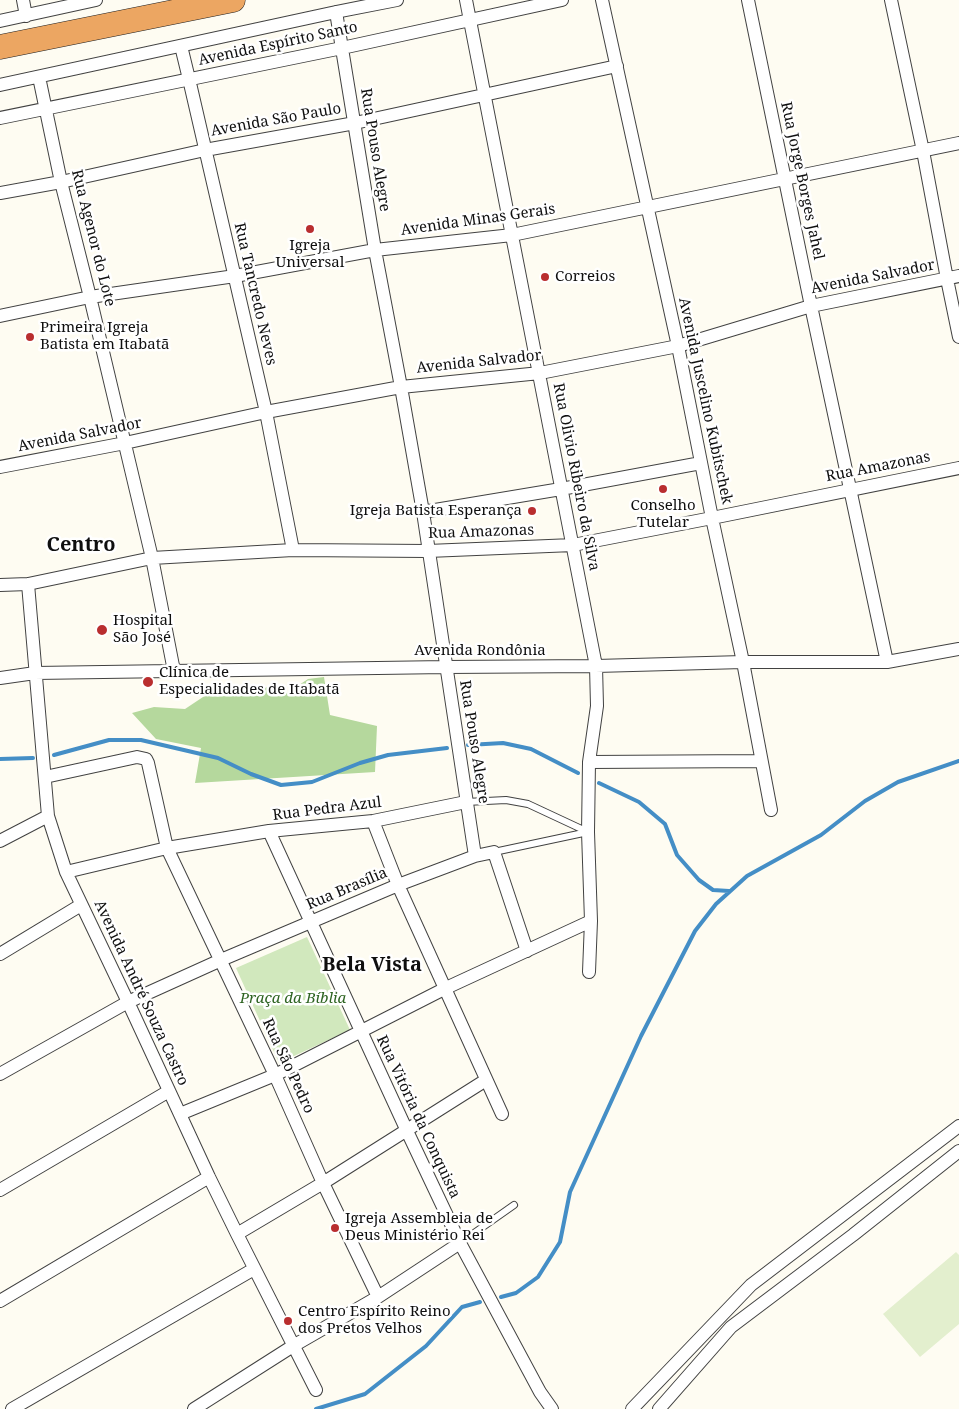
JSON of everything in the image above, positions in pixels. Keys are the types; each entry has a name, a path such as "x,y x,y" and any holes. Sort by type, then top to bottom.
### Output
{"highway":[{"path":"0,47 233,0"}],"street":[{"path":"23,0 26,16"},
{"path":"0,21 96,0"},
{"name":"Avenida Espírito Santo","path":"0,85 397,0"},
{"name":"Rua Olivio Ribeiro da Silva","path":"466,0 596,666 597,706 589,762 588,832 591,921 589,972"},
{"name":"Avenida Espírito Santo","path":"0,118 342,48 562,0"},
{"name":"Avenida Juscelino Kubitschek","path":"602,0 678,346 743,662 771,810"},
{"name":"Rua Jorge Borges Jahel","path":"748,0 887,662"},
{"path":"891,0 953,278 959,337"},
{"name":"Rua Pouso Alegre","path":"336,12 375,250 423,512 475,856"},
{"name":"Rua Tancredo Neves","path":"180,46 266,412 293,550"},
{"name":"Avenida São Paulo","path":"0,193 61,182 205,150 355,123 617,66"},
{"name":"Rua Agenor do Lote","path":"40,77 61,182 152,558 174,670"},
{"name":"Avenida Minas Gerais","path":"0,316 90,297 235,276 375,250 512,235 959,144"},
{"name":"Avenida Salvador","path":"0,467 125,443 266,412 401,387 540,373 678,346 811,306 953,278"},
{"path":"423,512 701,463"},
{"name":"Rua Amazonas","path":"0,586 28,584 152,558 293,550 428,551 572,544 959,468"},
{"name":"Avenida André Souza Castro","path":"28,584 48,816 66,872 209,1177 316,1390"},
{"name":"Avenida Rondônia","path":"0,678 35,673 174,670 596,666 743,662 887,662 959,649"},
{"name":"Rua São Pedro","path":"45,777 138,757 146,759 167,848 378,1297"},
{"path":"589,762 761,761"},
{"name":"Rua Pedra Azul","path":"66,872 167,848 269,832 373,821 466,802"},
{"path":"0,841 48,816"},
{"path":"373,821 398,885 502,1114"},
{"name":"Rua Vitória da Conquista","path":"269,832 460,1243 540,1392 552,1409"},
{"path":"494,852 527,951"},
{"name":"Rua Brasília","path":"0,1074 128,1002 221,960 398,885 475,856 494,852"},
{"path":"0,954 81,905"},
{"path":"180,1114 275,1075 446,988 591,921"},
{"path":"237,1234 323,1183 486,1080"},
{"path":"0,1190 169,1091"},
{"path":"632,1409 751,1285 959,1126"},
{"path":"658,1409 731,1327 959,1151"},
{"path":"0,1301 209,1177"},
{"path":"194,1409 293,1346 378,1297 460,1243"},
{"path":"12,1409 254,1269"}],"lane":[{"name":"Rua Pedra Azul","path":"466,802 506,800 528,804 588,832"},
{"name":"Rua Brasília","path":"494,852 588,832"},
{"path":"460,1243 514,1206"}],"green space":[{"path":"324,677 330,715 377,726 375,772 195,783 201,748 156,739 132,713 154,707 185,709 209,693 238,694 268,687 287,693 308,679"},
{"name":"Praça da Bíblia","path":"307,937 350,1030 279,1063 236,968"},
{"path":"956,1252 959,1255 959,1324 920,1357 883,1314"}],"waterway":[{"path":"54,755 109,740 141,740 218,758 251,774 281,785 312,782 360,763 388,755 447,748"},
{"path":"468,745 503,743 531,749 578,773"},
{"path":"0,759 33,758"},
{"path":"501,1297 516,1293 538,1277 560,1242 570,1192 641,1036 695,931 716,904 747,876 821,835 865,801 898,782 959,761"},
{"path":"599,783 639,802 665,824 677,855 699,880 713,890 729,891"},
{"path":"316,1409 365,1394 426,1346 462,1307 480,1302"}],"place":[{"name":"Igreja Universal","path":"310,229"},
{"name":"Correios","path":"545,277"},
{"name":"Primeira Igreja Batista em Itabatã","path":"30,337"},
{"name":"Conselho Tutelar","path":"663,489"},
{"name":"Igreja Batista Esperança","path":"532,511"},
{"name":"Hospital São José","path":"102,630"},
{"name":"Clínica de Especialidades de Itabatã","path":"148,682"},
{"name":"Igreja Assembleia de Deus Ministério Rei","path":"335,1228"},
{"name":"Centro Espírito Reino dos Pretos Velhos","path":"288,1321"}],"district":[{"name":"Centro","path":"81,545"},
{"name":"Bela Vista","path":"372,965"}]}
